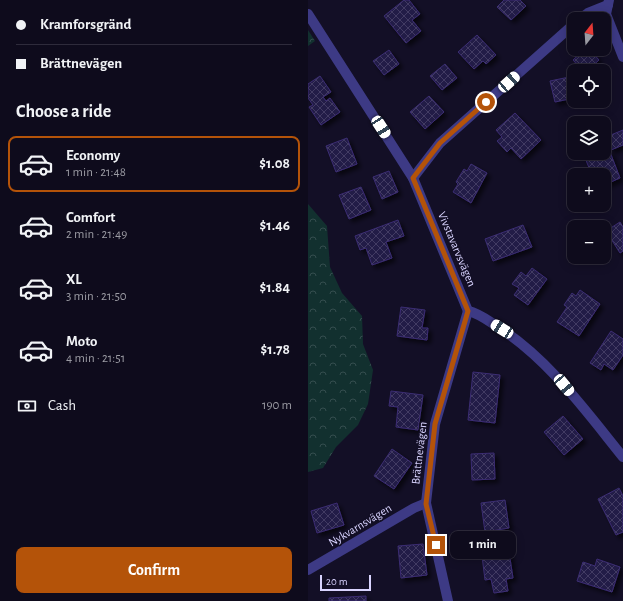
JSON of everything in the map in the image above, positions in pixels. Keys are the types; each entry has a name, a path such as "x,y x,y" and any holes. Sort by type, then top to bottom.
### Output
{"street":[{"path":"590,12 608,3"},
{"path":"608,3 606,14 623,57"},
{"name":"Vivstavarvsvägen","path":"308,14 413,178 468,311"},
{"path":"413,178 440,143 567,30"},
{"path":"468,311 476,313 514,337 564,385 623,457"},
{"name":"Brättnevägen","path":"448,601 426,504 435,424 468,311"},
{"name":"Nykvarnsvägen","path":"308,570 414,508 426,504"}],"green space":[{"path":"308,30 315,41 308,46"},
{"path":"308,204 327,226 330,267 342,293 362,316 363,344 373,370 368,404 358,425 336,447 323,468 308,472"}],"building":[{"path":"404,0 409,0 420,14 412,20 421,31 406,43 384,16"},
{"path":"504,0 520,0 526,6 511,20 497,7"},
{"path":"477,35 496,55 486,64 483,61 474,69 458,52"},
{"path":"389,50 399,64 384,75 373,61"},
{"path":"577,56 595,56 599,60 595,64 577,64 573,60"},
{"path":"445,64 457,78 442,90 430,76"},
{"path":"320,76 331,92 323,97 326,101 330,98 340,112 321,125 309,107 313,105 308,98 308,84"},
{"path":"567,77 567,99 555,102 550,81"},
{"path":"429,96 444,112 425,129 410,112"},
{"path":"515,113 541,140 521,159 511,148 507,152 497,141 502,137 496,130"},
{"path":"623,130 623,145 611,150 611,135"},
{"path":"347,138 357,164 336,172 326,146"},
{"path":"611,155 620,178 611,182 611,168 589,168 586,160 611,160"},
{"path":"471,164 487,173 471,203 453,192 458,184 456,182 464,169 467,171"},
{"path":"389,171 398,192 382,199 373,177"},
{"path":"361,187 371,210 349,219 339,195"},
{"path":"398,220 404,236 386,242 392,258 372,265 366,248 360,250 355,236"},
{"path":"620,222 623,227 623,251 620,253 611,239 611,228"},
{"path":"523,225 532,247 493,261 485,239"},
{"path":"532,268 547,279 528,305 514,295 519,288 512,284 521,272 526,276"},
{"path":"580,290 600,304 579,336 557,322 567,307 564,305 572,293 576,296"},
{"path":"401,307 425,310 422,328 428,328 427,340 397,336"},
{"path":"611,331 623,339 623,355 613,370 604,364 601,370 590,363"},
{"path":"473,372 500,375 495,423 468,420"},
{"path":"391,391 423,395 418,430 396,427 398,407 389,406"},
{"path":"563,416 583,439 564,455 544,432"},
{"path":"392,449 412,463 394,489 374,476"},
{"path":"494,453 495,479 472,480 471,454"},
{"path":"619,488 623,496 623,532 616,535 598,499"},
{"path":"505,500 509,528 485,532 481,503"},
{"path":"337,503 344,525 317,533 311,511"},
{"path":"423,544 427,575 401,578 398,546"},
{"path":"509,552 513,578 506,579 508,591 494,593 491,579 485,580 482,556"},
{"path":"597,559 620,567 612,592 577,581 583,562 595,566"},
{"path":"366,596 366,601 329,601 329,598"}],"route":[{"path":"436,545 426,504 435,424 468,311 413,178 440,143 486,102"}]}
